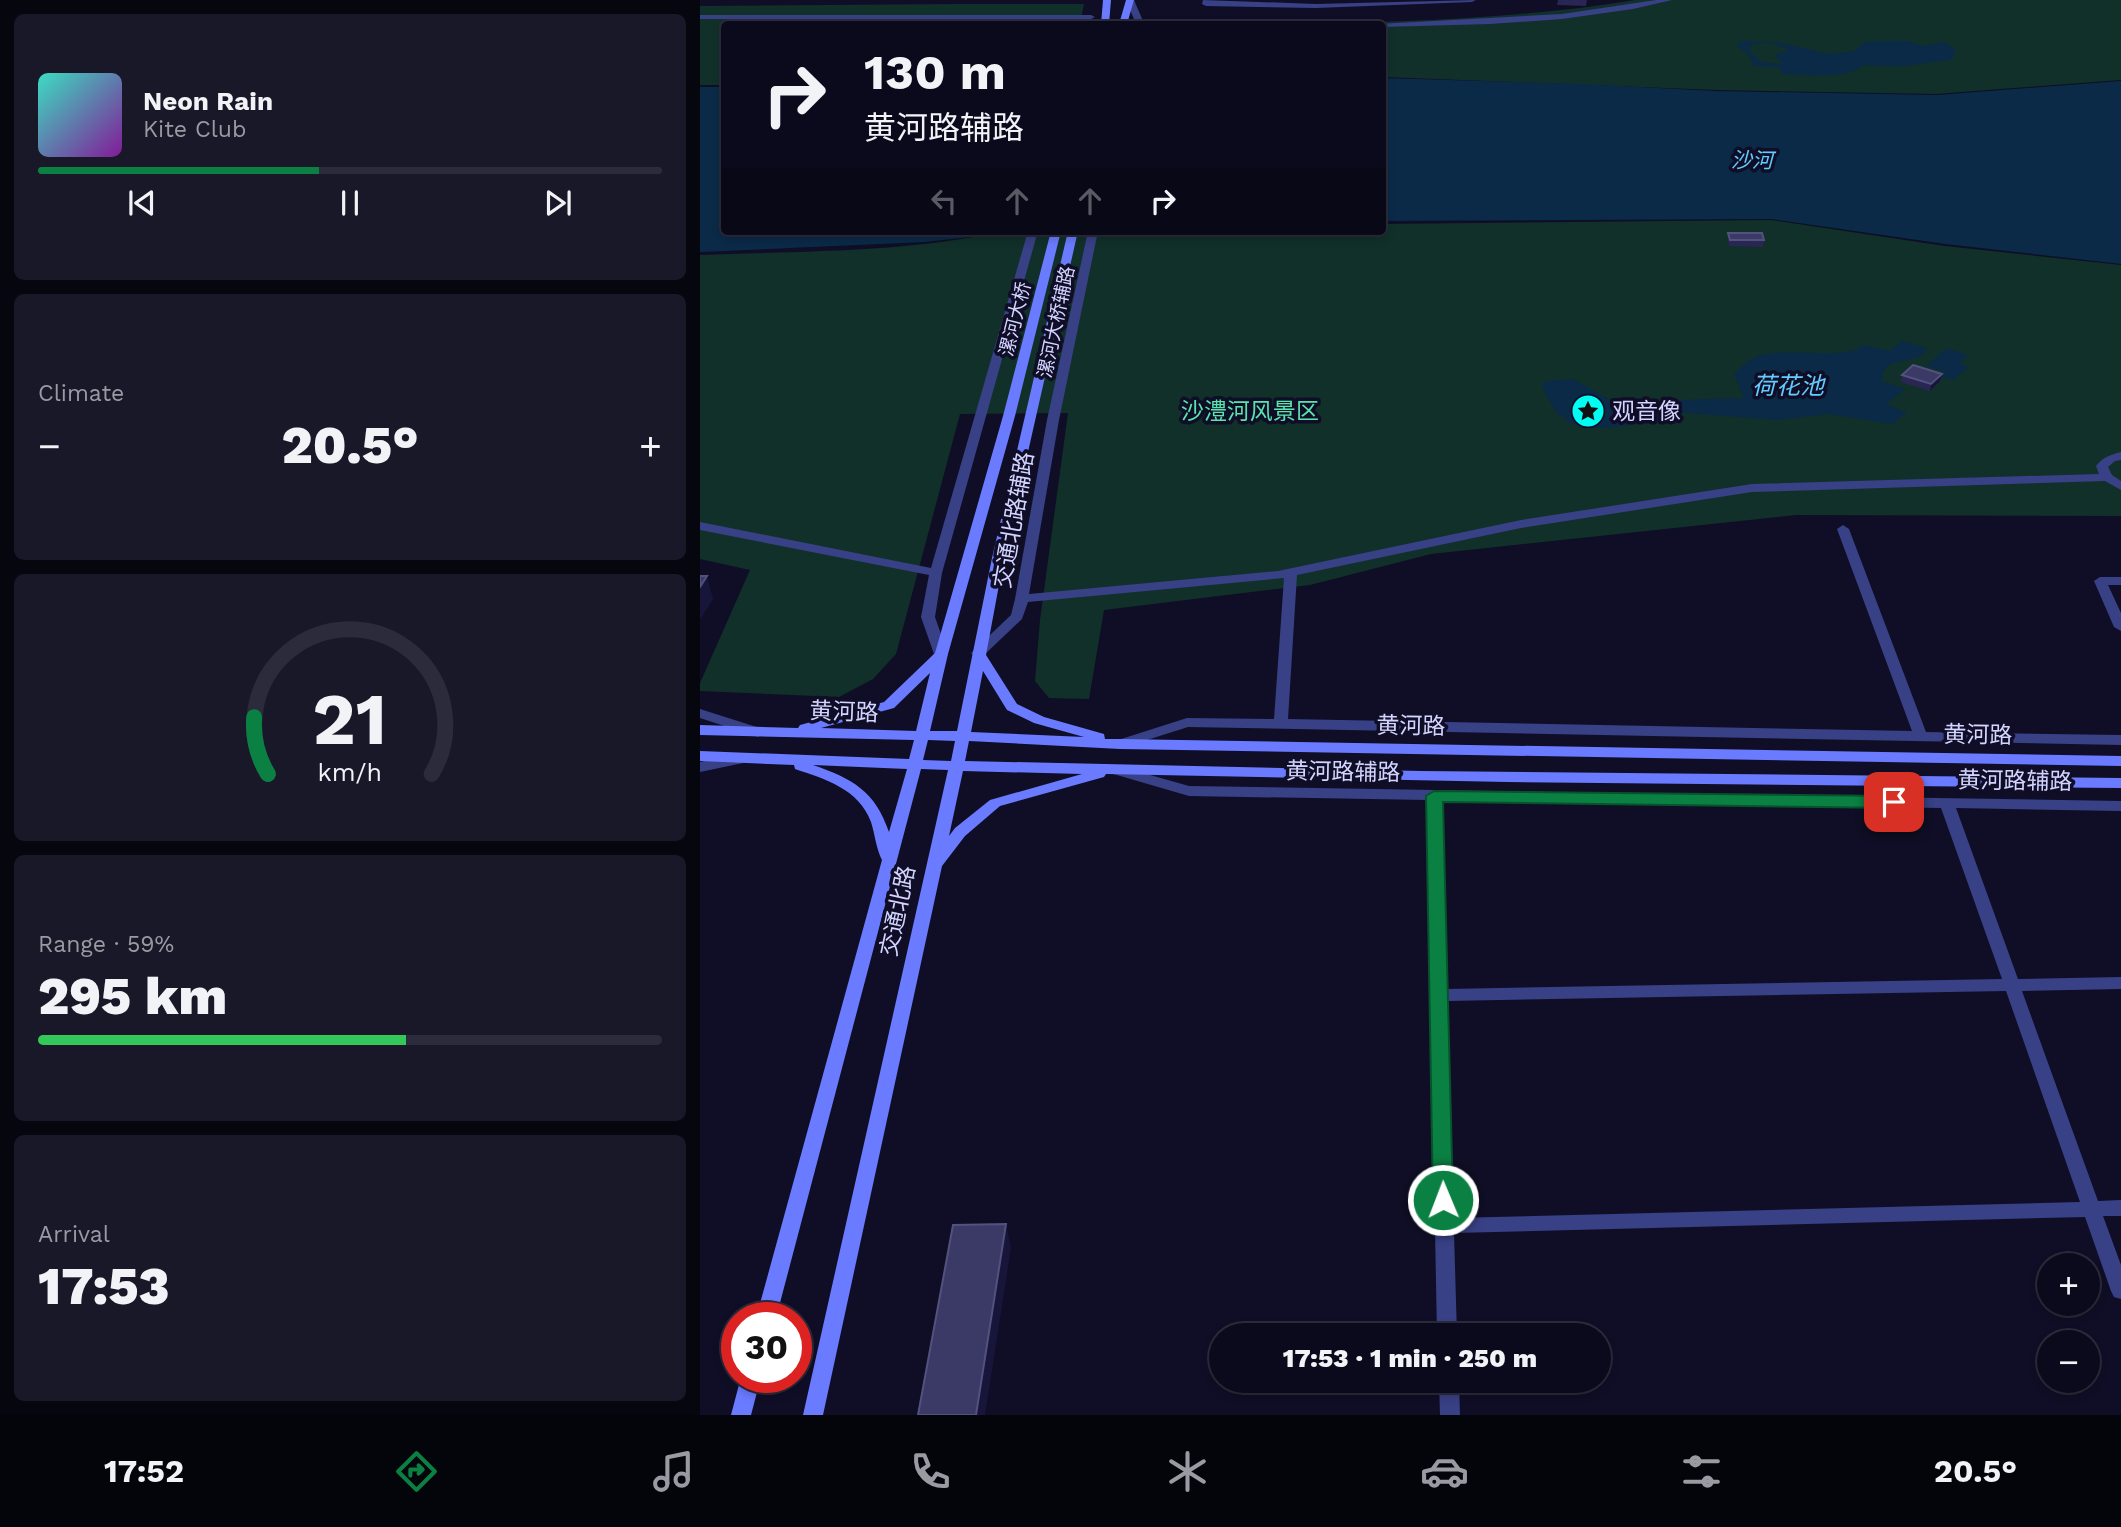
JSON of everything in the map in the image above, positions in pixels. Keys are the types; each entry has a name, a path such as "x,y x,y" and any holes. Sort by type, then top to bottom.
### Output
{"main road":[{"path":"1124,21 1130,0"},
{"path":"1105,21 1107,1"},
{"name":"漯河大桥","path":"1009,416 1055,235"},
{"name":"漯河大桥","path":"1029,417 1072,235"},
{"name":"交通北路","path":"770,1302 915,765 941,654 1009,416"},
{"name":"交通北路","path":"813,1415 963,737 978,653 1029,417"},
{"path":"978,653 1013,707 1039,720 1120,744"},
{"path":"786,733 850,718 889,705 941,654"},
{"name":"黄河路","path":"700,730 1120,744 2121,761"},
{"name":"黄河路","path":"700,756 915,765 1410,776 1938,778 2121,783"},
{"path":"782,760 837,778 868,799 882,826 888,863"},
{"path":"933,867 960,832 995,803 1114,769"},
{"path":"741,1415 747,1393"}],"street":[{"path":"1130,0 1139,21"},
{"path":"1207,0 1206,5 1472,0"},
{"path":"1386,25 1573,15 1633,8 1668,0"},
{"path":"700,17 1090,21 1107,1"},
{"name":"漯河大桥辅路","path":"936,573 1032,235"},
{"name":"漯河大桥辅路","path":"1053,420 1092,235"},
{"name":"交通北路辅路","path":"978,653 1017,616 1053,420"},
{"path":"2121,456 2105,461 2103,472 2121,486"},
{"path":"1022,599 1291,572 1521,524 1752,488 2107,477"},
{"path":"700,527 936,573 928,617 941,654"},
{"path":"1843,529 1921,737"},
{"path":"1281,723 1291,572"},
{"path":"2121,582 2100,581 2121,627"},
{"path":"700,713 759,732"},
{"name":"黄河路辅路","path":"1120,744 1187,722 2121,740"},
{"path":"700,767 750,758"},
{"name":"黄河路辅路","path":"1114,769 1189,791 2121,806"},
{"path":"1434,796 1447,1323"},
{"path":"1948,803 2121,1292"},
{"path":"1438,995 2121,982"},
{"path":"1444,1226 2121,1208"},
{"path":"1449,1393 1450,1415"}],"green space":[{"path":"1635,0 2121,0 2121,80 1936,94 1716,90 1386,77 1386,22 1490,17"},
{"path":"1084,4 1081,19 1163,21 721,21 721,85 700,85 700,6"},
{"name":"沙澧河风景区","path":"1771,220 1945,246 2121,265 2121,516 1796,515 1431,554 1310,585 1104,610 1089,699 1049,698 1035,681 1040,620 1068,413 960,414 896,654 873,679 839,697 700,691 700,683 750,570 700,559 700,255 891,247 982,235 1386,235 1386,224"}],"water":[{"path":"1742,41 1778,42 1828,54 1854,51 1863,43 1874,41 1907,41 1923,46 1944,42 1955,49 1954,57 1943,61 1902,66 1863,65 1846,73 1811,75 1779,74 1782,70 1780,67 1754,66 1748,53 1739,48 1738,44","holes":["1770,43 1786,48 1786,51 1775,55 1782,64 1760,62 1748,48 1753,44"]},
{"name":"沙河","path":"1386,78 1716,91 1937,95 2121,81 2121,264 1945,244 1771,219 1386,221"},
{"path":"700,87 721,87 721,235 984,235 924,242 700,252"},
{"name":"荷花池","path":"1902,341 1928,349 1918,357 1890,365 1883,373 1882,381 1905,389 1886,404 1907,413 1892,424 1828,414 1778,420 1686,413 1638,424 1608,428 1582,427 1567,421 1556,412 1542,387 1545,381 1573,379 1614,402 1636,405 1677,400 1744,398 1734,374 1748,361 1763,355 1793,352 1839,353 1864,345 1890,351"},
{"path":"1947,348 1968,355 1959,363 1969,367 1953,380 1939,376 1943,371 1926,366"}],"building":[{"path":"1728,233 1762,233 1764,240 1730,240"},
{"path":"1913,365 1942,374 1931,384 1902,375"},
{"path":"700,576 707,576 700,587"},
{"path":"1006,1224 976,1415 918,1415 953,1225"}],"place":[{"name":"观音像","path":"1588,411"}],"route":[{"path":"1443,1200 1434,796 1894,802"}]}
